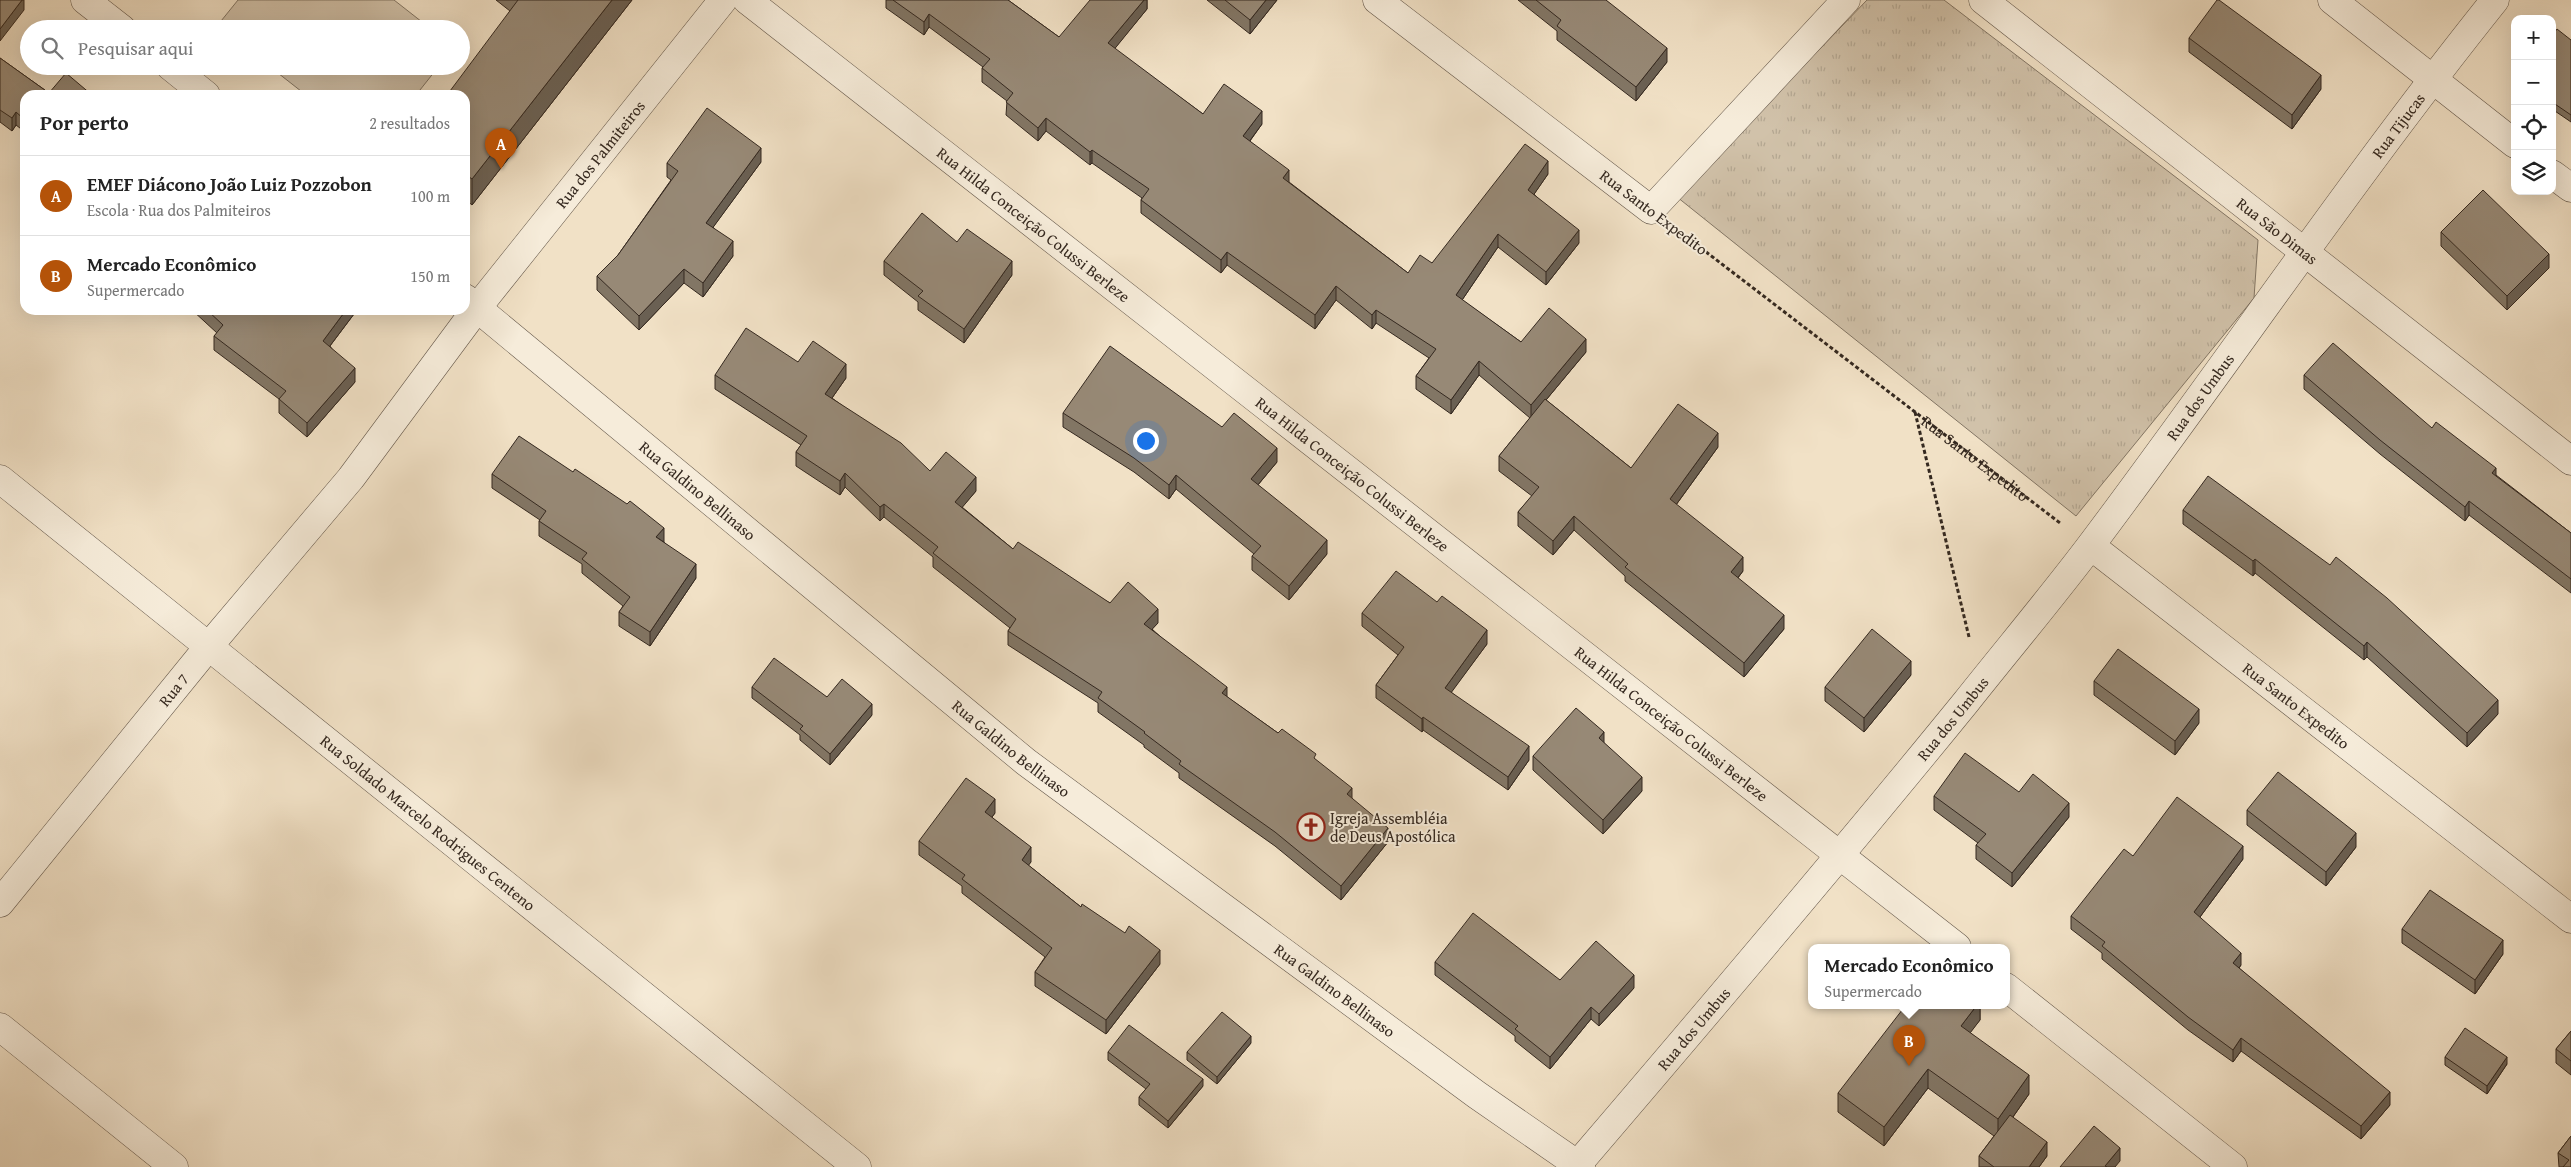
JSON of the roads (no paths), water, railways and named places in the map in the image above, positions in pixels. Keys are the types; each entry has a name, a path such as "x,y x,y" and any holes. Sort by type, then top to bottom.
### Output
{"street":[{"path":"85,0 111,20"},
{"name":"Rua dos Palmiteiros","path":"471,303 722,0"},
{"name":"Rua Hilda Conceição Colussi Berleze","path":"747,0 1953,944"},
{"name":"Rua Santo Expedito","path":"1378,0 1651,210 1846,0"},
{"name":"Rua São Dimas","path":"1983,0 2571,461"},
{"path":"2332,0 2511,141"},
{"name":"Rua Tijucas","path":"2303,252 2394,134 2432,79 2495,0"},
{"path":"181,75 200,90"},
{"path":"2556,177 2571,188"},
{"name":"Rua dos Umbus","path":"1580,1166 1842,856 2090,546 2303,252"},
{"name":"Rua Galdino Bellinaso","path":"471,303 1026,762 1477,1095 1580,1166"},
{"name":"Rua dos Palmiteiros","path":"351,478 463,315"},
{"name":"Rua 7","path":"0,903 209,646 351,478"},
{"name":"Rua Soldado Marcelo Rodrigues Centeno","path":"0,479 857,1167"},
{"name":"Rua Santo Expedito","path":"2090,546 2571,919"},
{"path":"2010,990 2233,1167"},
{"path":"0,1027 174,1167"}],"place":[{"name":"EMEF Diácono João Luiz Pozzobon","path":"501,169"},
{"name":"Igreja Assembléia de Deus Apostólica","path":"1311,827"},
{"name":"Mercado Econômico","path":"1909,1066"}]}
